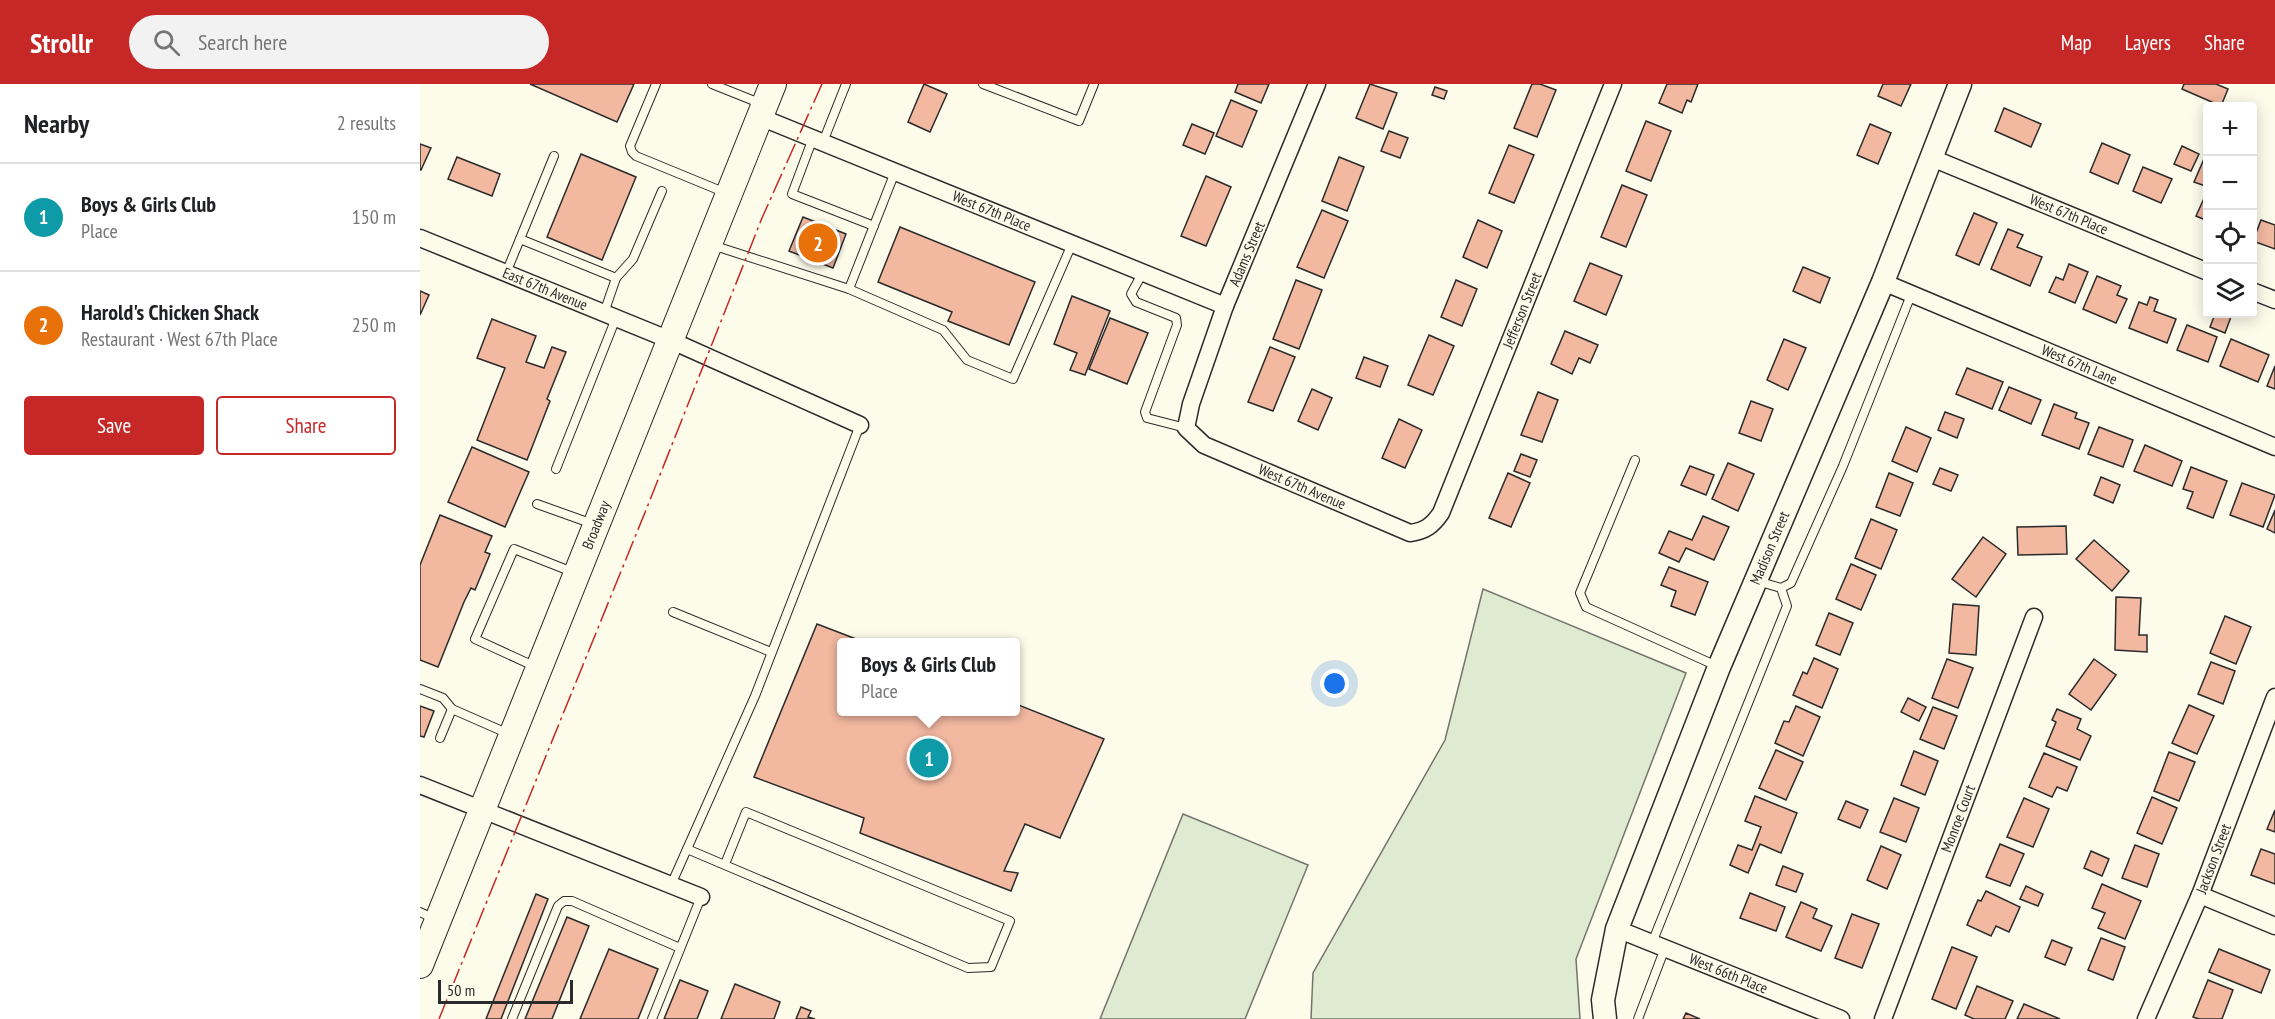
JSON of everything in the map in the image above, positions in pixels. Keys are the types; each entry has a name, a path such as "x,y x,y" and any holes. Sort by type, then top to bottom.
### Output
{"main road":[{"name":"Broadway","path":"420,965 429,916 482,810 766,102"}],"street":[{"name":"Adams Street","path":"1186,428 1191,404 1225,306 1317,84"},
{"name":"Jefferson Street","path":"1423,531 1434,524 1442,513 1614,84"},
{"name":"Madison Street","path":"1605,1019 1603,1000 1617,929 1719,667 1883,282 1960,84"},
{"name":"West 67th Place","path":"766,102 818,140 1225,306"},
{"name":"West 67th Place","path":"1932,158 2203,270"},
{"name":"East 67th Avenue","path":"420,238 670,340 860,425"},
{"name":"West 67th Lane","path":"1883,282 2275,447"},
{"path":"2257,293 2275,300"},
{"name":"West 67th Avenue","path":"1186,428 1204,445 1364,515 1410,533 1423,531"},
{"name":"Monroe Court","path":"1883,1019 2034,617"},
{"name":"Jackson Street","path":"2146,1019 2200,895 2275,697"},
{"path":"420,785 700,897"},
{"path":"2200,895 2275,926"},
{"name":"West 66th Place","path":"1617,929 1841,1019"}],"lane":[{"path":"656,84 630,146 632,152 636,156 729,194"},
{"path":"712,84 766,102"},
{"path":"846,84 792,194 874,226"},
{"path":"983,84 1079,121 1094,84"},
{"path":"506,273 554,156"},
{"path":"849,289 896,172"},
{"path":"556,469 610,316 616,278 633,259 662,191"},
{"path":"520,239 616,278"},
{"path":"709,244 849,289 943,330 967,360 1013,379 1072,244"},
{"path":"1143,272 1131,294 1136,302 1176,318 1177,325 1145,412 1147,418 1186,428"},
{"path":"1756,581 1781,588 1791,583 1809,545 1911,295"},
{"path":"671,885 755,696 860,425"},
{"path":"1635,460 1580,593 1586,607 1719,667"},
{"path":"537,504 596,526"},
{"path":"539,669 476,639 513,549 577,573"},
{"path":"1638,1019 1659,946 1786,606 1781,588"},
{"path":"673,612 771,652"},
{"path":"420,689 443,698 452,709 512,735"},
{"path":"440,738 452,709"},
{"path":"687,849 968,968 992,967 1010,921 746,812 725,864"},
{"path":"652,1019 700,897"},
{"path":"512,1019 558,906 564,901 572,901 681,948"}],"green space":[{"path":"1483,589 1686,673 1576,959 1580,1019 1311,1019 1313,973 1445,740"},
{"path":"1183,814 1308,865 1245,1019 1100,1019"}],"building":[{"path":"530,84 634,84 617,122"},
{"path":"924,84 947,94 930,132 908,122"},
{"path":"1238,84 1269,84 1261,103 1235,92"},
{"path":"1370,84 1397,93 1383,129 1356,118"},
{"path":"1532,84 1540,84 1556,90 1537,137 1514,128"},
{"path":"1667,84 1698,84 1691,102 1687,100 1682,113 1659,103"},
{"path":"1883,84 1911,84 1901,106 1878,96"},
{"path":"2184,84 2216,84 2228,89 2223,102 2212,102 2182,89"},
{"path":"1435,87 1447,91 1444,99 1432,95"},
{"path":"1231,100 1257,111 1242,147 1216,136"},
{"path":"2004,108 2041,124 2031,147 1995,131"},
{"path":"1646,121 1671,131 1651,181 1626,171"},
{"path":"1192,124 1214,133 1205,154 1183,145"},
{"path":"1870,124 1891,133 1878,164 1857,155"},
{"path":"1389,131 1408,138 1400,158 1381,151"},
{"path":"2102,143 2130,155 2118,184 2090,172"},
{"path":"420,144 431,148 421,170 420,170"},
{"path":"1509,145 1534,155 1514,203 1489,193"},
{"path":"2182,146 2199,154 2191,171 2174,164"},
{"path":"581,154 636,177 602,260 547,237"},
{"path":"457,157 500,174 492,196 448,179"},
{"path":"1339,157 1364,167 1347,211 1322,201"},
{"path":"2203,161 2203,185 2194,182"},
{"path":"2143,167 2172,179 2161,203 2133,191"},
{"path":"1206,176 1231,187 1206,246 1181,236"},
{"path":"1622,185 1647,195 1626,247 1601,237"},
{"path":"2203,201 2203,219 2196,216"},
{"path":"1322,210 1348,221 1324,278 1297,267"},
{"path":"1974,213 1997,223 1979,265 1956,255"},
{"path":"803,217 846,234 833,268 789,251"},
{"path":"1478,220 1502,231 1487,268 1463,257"},
{"path":"2261,220 2275,225 2275,249 2257,242 2257,230"},
{"path":"900,227 1035,282 1009,345 948,321 952,312 878,282"},
{"path":"2008,229 2023,235 2017,247 2042,257 2030,286 1991,269"},
{"path":"1590,263 1622,276 1606,315 1574,301"},
{"path":"2069,264 2088,272 2075,303 2049,292 2056,277 2063,280"},
{"path":"1803,267 1830,278 1820,303 1793,291"},
{"path":"2097,276 2121,286 2117,295 2127,299 2116,323 2083,309"},
{"path":"1296,280 1322,290 1299,349 1273,339"},
{"path":"1456,280 1477,289 1462,326 1441,317"},
{"path":"420,291 429,295 420,315"},
{"path":"1072,296 1110,311 1085,375 1070,370 1077,353 1054,344"},
{"path":"2150,297 2158,300 2154,311 2176,319 2167,343 2129,328 2139,302 2147,305"},
{"path":"1110,318 1148,333 1127,384 1089,369"},
{"path":"2213,318 2231,318 2225,333 2210,327"},
{"path":"492,319 536,336 526,362 544,368 552,347 566,352 547,399 550,401 527,460 477,440 505,368 477,358"},
{"path":"2187,325 2217,337 2208,362 2177,350"},
{"path":"1565,331 1598,345 1590,363 1579,358 1572,374 1551,364"},
{"path":"1429,335 1454,346 1433,395 1408,385"},
{"path":"1784,339 1806,348 1788,390 1767,380"},
{"path":"2231,339 2269,355 2258,382 2220,366"},
{"path":"1270,347 1295,357 1273,411 1248,402"},
{"path":"1364,357 1388,366 1380,387 1356,378"},
{"path":"2275,366 2275,389 2267,386"},
{"path":"1967,368 2003,382 1992,409 1956,394"},
{"path":"2009,387 2041,400 2031,424 1999,410"},
{"path":"1312,389 1332,398 1318,430 1298,421"},
{"path":"1538,392 1558,400 1542,442 1521,435"},
{"path":"1751,401 1773,409 1761,441 1739,433"},
{"path":"2054,404 2077,413 2075,418 2089,423 2079,449 2042,435"},
{"path":"1945,412 1964,419 1957,438 1938,430"},
{"path":"1399,419 1422,430 1405,468 1382,458"},
{"path":"1906,427 1931,438 1917,472 1892,461"},
{"path":"2099,427 2133,440 2123,467 2088,454"},
{"path":"2145,445 2182,461 2172,486 2134,471"},
{"path":"472,447 529,472 505,527 448,502"},
{"path":"1521,454 1537,460 1530,477 1514,471"},
{"path":"1728,463 1754,474 1738,511 1712,499"},
{"path":"1690,466 1714,475 1706,495 1681,485"},
{"path":"2191,467 2227,481 2213,518 2187,508 2193,492 2183,489"},
{"path":"1940,468 1958,475 1951,491 1933,484"},
{"path":"1508,473 1530,483 1511,527 1489,518"},
{"path":"1889,473 1913,483 1900,516 1876,507"},
{"path":"2101,477 2120,485 2113,503 2094,495"},
{"path":"2242,483 2275,495 2263,527 2230,515"},
{"path":"2275,510 2275,533 2267,529"},
{"path":"440,515 492,536 485,552 490,554 475,590 471,588 464,602 438,667 420,660 420,565"},
{"path":"1703,516 1729,527 1714,560 1686,548 1679,562 1659,553 1669,531 1692,540"},
{"path":"1871,519 1897,530 1881,569 1855,558"},
{"path":"2066,526 2067,554 2018,555 2017,527"},
{"path":"1983,537 2006,554 1976,597 1952,579"},
{"path":"2094,540 2129,571 2112,591 2076,559"},
{"path":"1851,564 1876,575 1861,610 1836,599"},
{"path":"1669,567 1708,582 1695,615 1671,606 1676,591 1661,585"},
{"path":"2116,597 2141,598 2139,635 2147,635 2147,652 2115,650"},
{"path":"1953,604 1979,606 1976,655 1949,653"},
{"path":"1829,613 1853,623 1840,655 1816,645"},
{"path":"2225,616 2251,627 2236,664 2210,653"},
{"path":"817,624 854,638 837,638 837,716 1020,716 1020,706 1104,739 1060,838 1025,824 1004,871 1018,873 1011,891 860,833 864,818 754,777"},
{"path":"1814,658 1838,669 1822,708 1793,695 1803,672 1807,674"},
{"path":"1947,659 1973,668 1958,708 1932,698"},
{"path":"2094,659 2116,675 2091,710 2069,694"},
{"path":"2211,662 2235,671 2223,704 2198,694"},
{"path":"1908,698 1926,707 1919,721 1901,712"},
{"path":"2189,705 2214,716 2197,754 2172,743"},
{"path":"420,706 434,711 424,737 420,736"},
{"path":"1796,706 1820,717 1803,756 1775,743 1784,721 1789,722"},
{"path":"1933,707 1957,716 1944,749 1920,739"},
{"path":"2057,709 2081,719 2077,729 2091,736 2080,760 2046,746 2056,722 2052,720"},
{"path":"1776,750 1803,762 1786,800 1759,788"},
{"path":"1914,751 1938,761 1925,795 1901,785"},
{"path":"2169,752 2195,762 2179,801 2154,791"},
{"path":"2044,753 2077,767 2067,791 2057,787 2052,797 2029,787"},
{"path":"1755,796 1797,813 1781,853 1760,844 1748,873 1730,865 1738,845 1752,850 1761,827 1745,821"},
{"path":"2152,797 2177,808 2162,844 2137,833"},
{"path":"1894,798 1919,808 1906,842 1880,832"},
{"path":"2024,798 2049,809 2033,847 2007,837"},
{"path":"1846,801 1868,810 1860,828 1838,819"},
{"path":"2275,810 2275,832 2267,829"},
{"path":"2000,844 2024,854 2010,886 1986,877"},
{"path":"2135,845 2159,854 2147,887 2122,878"},
{"path":"1881,846 1901,855 1887,889 1867,880"},
{"path":"2261,849 2275,854 2275,884 2251,875"},
{"path":"2091,851 2109,859 2102,876 2084,868"},
{"path":"1783,866 1803,874 1796,892 1776,885"},
{"path":"2102,884 2141,901 2125,939 2098,928 2105,913 2092,908"},
{"path":"2026,886 2043,894 2038,906 2020,899"},
{"path":"1986,891 2020,907 2009,932 1996,926 1991,936 1967,925 1978,900 1981,901"},
{"path":"1750,893 1785,907 1776,931 1740,918"},
{"path":"536,894 548,899 501,1019 486,1019"},
{"path":"1801,902 1817,909 1813,918 1832,926 1821,951 1786,937"},
{"path":"1852,914 1879,924 1862,968 1835,958"},
{"path":"567,917 589,926 552,1019 525,1019"},
{"path":"2101,938 2125,947 2113,980 2088,970"},
{"path":"2052,940 2072,948 2065,965 2045,957"},
{"path":"1952,947 1977,957 1956,1009 1932,999"},
{"path":"609,949 658,969 638,1019 580,1019"},
{"path":"2219,949 2270,970 2261,993 2209,972"},
{"path":"680,980 708,991 697,1019 664,1019"},
{"path":"2208,980 2233,990 2222,1019 2193,1017"},
{"path":"735,984 780,1002 774,1019 721,1019"},
{"path":"1977,986 2013,1001 2005,1019 1974,1019 1965,1015"},
{"path":"2024,1004 2060,1019 2017,1019"},
{"path":"801,1007 811,1011 808,1017 815,1019 796,1019"},
{"path":"1686,1013 1700,1019 1683,1019"}],"power":[{"path":"439,1019 762,218 822,84"}],"place":[{"name":"Harold's Chicken Shack","path":"818,243"},
{"name":"Boys & Girls Club","path":"929,758"}]}
